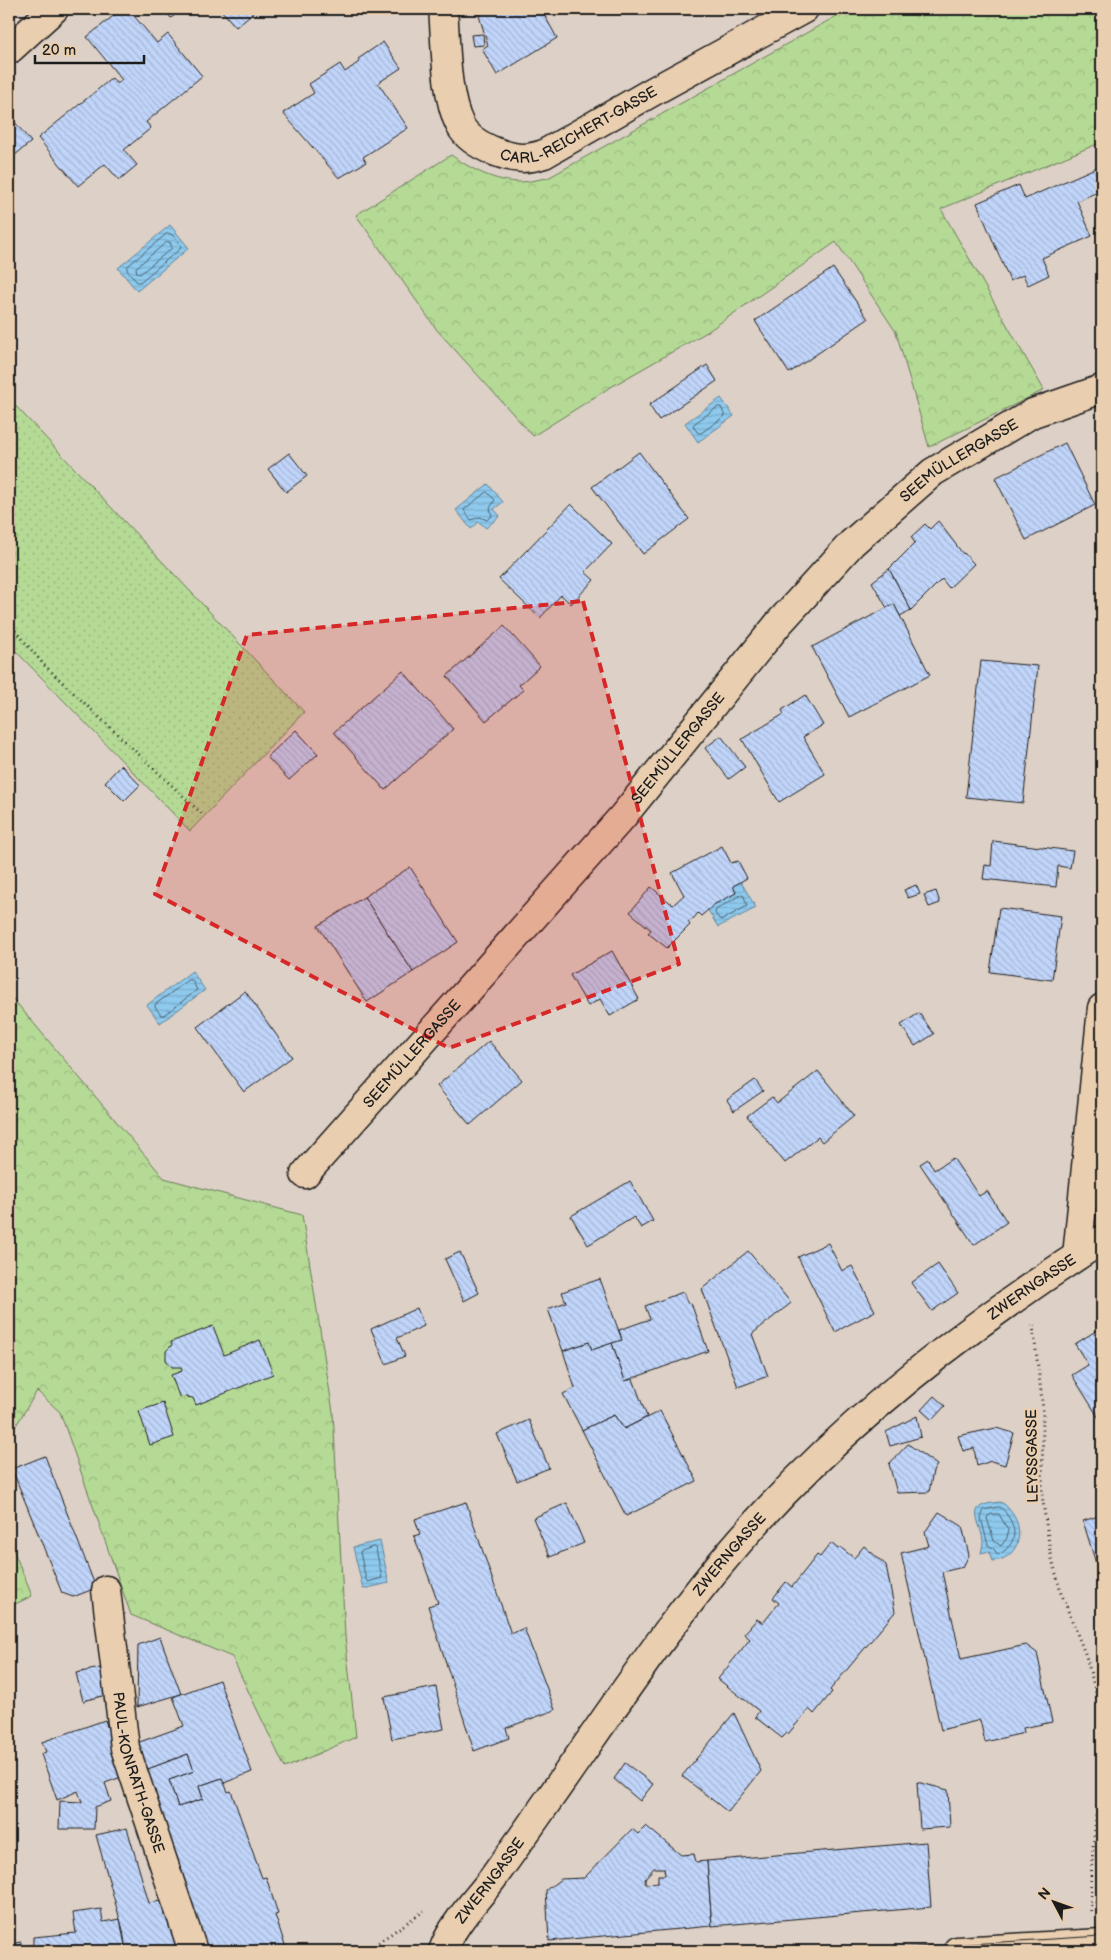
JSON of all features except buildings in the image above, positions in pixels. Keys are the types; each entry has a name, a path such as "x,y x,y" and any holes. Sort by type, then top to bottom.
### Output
{"street":[{"path":"9,50 54,9"},
{"name":"CARL-REICHERT-GASSE","path":"443,9 449,84 460,126 469,137 489,149 508,157 529,159 544,154 652,92 804,9"},
{"name":"SEEMÜLLERGASSE","path":"305,1174 622,816 779,623 852,543 933,472 1033,413 1102,388"},
{"path":"1077,1256 1102,1008"},
{"name":"ZWERNGASSE","path":"443,1951 457,1925 494,1877 669,1630 713,1573 753,1526 847,1431 930,1359 1018,1294 1102,1240"},
{"name":"PAUL-KONRATH-GASSE","path":"106,1590 125,1748 193,1951"},
{"path":"957,1951 1097,1944"}],"path":[{"path":"9,623 44,665 202,814"},
{"name":"LEYSSGASSE","path":"1033,1320 1043,1408 1042,1495 1050,1551 1061,1593 1086,1656 1100,1708 1102,1745"},
{"path":"1097,1944 1090,1903 1092,1854 1100,1796 1102,1752"},
{"path":"1090,1903 1102,1902"}],"highlighted area":[{"path":"583,601 679,964 449,1048 155,894 247,635"}],"green space":[{"path":"849,9 1102,9 1102,142 941,209 1044,390 929,447 896,332 836,242 707,332 609,388 533,436 437,330 356,215 451,155 475,170 502,180 527,182 548,178"},
{"path":"9,399 304,712 190,831 9,644"},
{"path":"9,994 164,1178 302,1215 333,1412 345,1636 356,1737 285,1768 232,1657 131,1615 60,1412 37,1391 9,1437"},
{"path":"9,1539 32,1596 9,1607"}],"water":[{"path":"170,225 189,248 137,291 118,268"},
{"path":"721,398 734,416 698,442 685,423"},
{"path":"488,484 503,502 494,509 500,516 486,528 479,522 471,529 456,510"},
{"path":"741,882 756,908 718,927 708,910 736,893 733,886"},
{"path":"192,971 205,990 160,1023 147,1005"},
{"path":"1000,1502 1007,1506 1016,1520 1019,1536 1017,1544 1008,1556 992,1561 989,1551 981,1553 983,1541 976,1514 981,1506"},
{"path":"380,1541 389,1583 363,1589 353,1547"}],"tram line":[{"path":"852,1951 1102,1936"}]}
